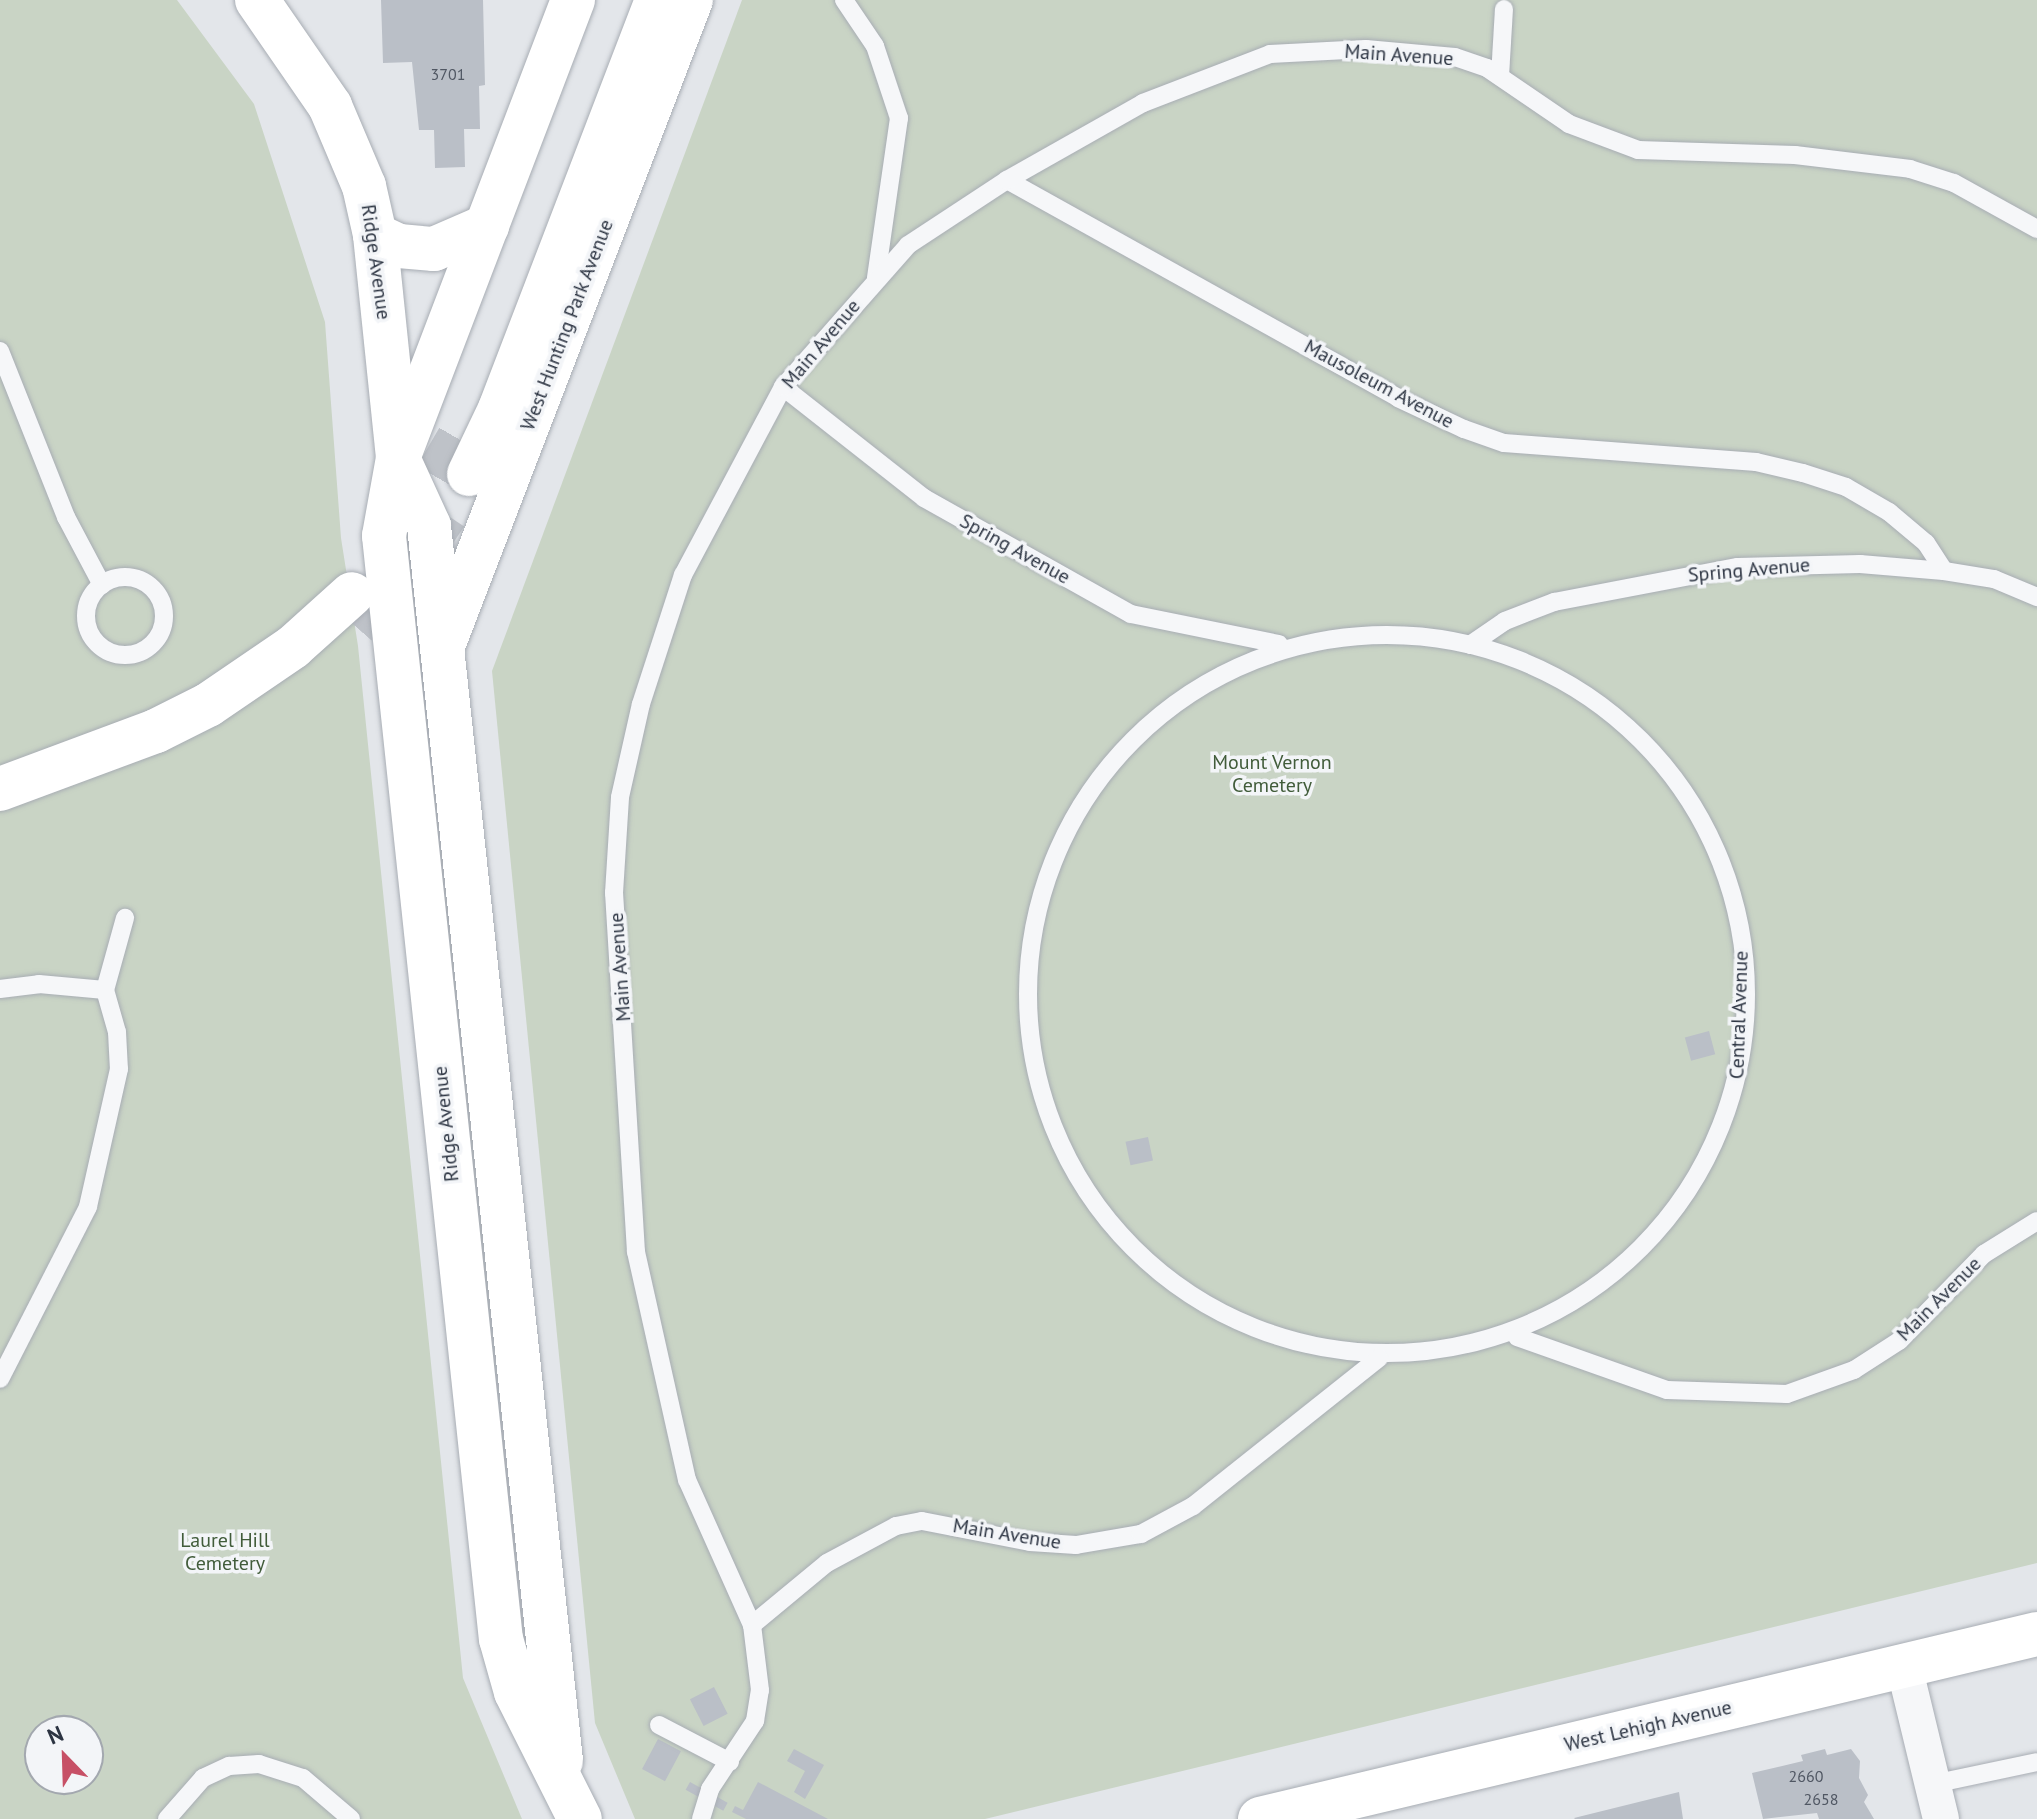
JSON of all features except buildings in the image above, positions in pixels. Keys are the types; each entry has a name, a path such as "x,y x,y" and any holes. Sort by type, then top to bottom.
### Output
{"main road":[{"name":"Ridge Avenue","path":"257,0 337,120 356,160 375,235 398,458 384,536 497,1606 508,1672 580,1819"},
{"path":"398,458 573,0"},
{"path":"464,429 631,0"},
{"name":"West Hunting Park Avenue","path":"469,474 500,409 657,0"},
{"name":"West Hunting Park Avenue","path":"442,649 691,0"},
{"path":"375,235 399,246 434,249 487,226"},
{"name":"Ridge Avenue","path":"398,458 429,526 562,1778"},
{"path":"0,789 156,731 208,705 353,610 299,674 220,726 165,754 0,816"},
{"name":"West Lehigh Avenue","path":"1260,1819 2037,1634"}],"street":[{"path":"1904,1666 1941,1819"}],"lane":[{"path":"844,0 875,46 899,118 876,278"},
{"path":"1500,76 1504,9"},
{"name":"Main Avenue","path":"701,1819 710,1789 755,1721 760,1690 752,1625 687,1480 636,1252 614,893 620,797 641,704 683,575 783,387 908,245 1007,180 1143,103 1270,54 1366,49 1455,57 1500,76 1569,124 1638,150 1795,155 1910,169 1954,183 2037,229"},
{"name":"Mausoleum Avenue","path":"1007,180 1398,398 1464,429 1504,443 1756,462 1803,473 1846,487 1889,512 1926,543 1944,571"},
{"path":"0,351 66,517 102,585"},
{"name":"Spring Avenue","path":"783,387 924,498 1131,614 1279,644"},
{"name":"Spring Avenue","path":"1470,645 1505,621 1554,602 1669,577 1797,564 1944,571 1994,579 2037,597"},
{"path":"127,577 152,587 164,610 164,624 151,646 126,656 100,647 91,637 86,610 102,585 127,577"},
{"name":"Central Avenue","path":"1379,626 1470,645 1527,665 1601,712 1633,741 1707,831 1735,901 1743,945 1736,1101 1724,1142 1702,1176 1639,1251 1603,1284 1517,1337 1379,1358 1296,1343 1210,1307 1136,1251 1079,1177 1041,1092 1027,1000 1037,908 1070,820 1124,744 1195,684 1279,644 1379,626"},
{"path":"0,1379 88,1207 99,1175 119,1069 117,1032 105,990 125,918"},
{"path":"0,989 39,984 105,990"},
{"name":"Main Avenue","path":"1517,1337 1667,1390 1787,1394 1854,1370 1899,1341 1984,1254 2037,1221"},
{"name":"Main Avenue","path":"752,1625 827,1563 896,1526 922,1521 1030,1542 1076,1545 1141,1534 1193,1506 1379,1358"},
{"path":"659,1725 730,1762"},
{"path":"1933,1784 2037,1762"},
{"path":"167,1819 203,1778 229,1766 259,1764 303,1778 351,1819"}],"green space":[{"name":"Laurel Hill Cemetery","path":"0,0 177,0 254,104 325,322 341,538 358,646 463,1678 522,1819 0,1819"},
{"name":"Mount Vernon Cemetery","path":"742,0 2037,0 2037,1563 985,1819 635,1819 595,1723 492,671"}],"tunnel":[{"path":"403,534 464,429"},
{"path":"355,626 422,550 446,514"}]}
